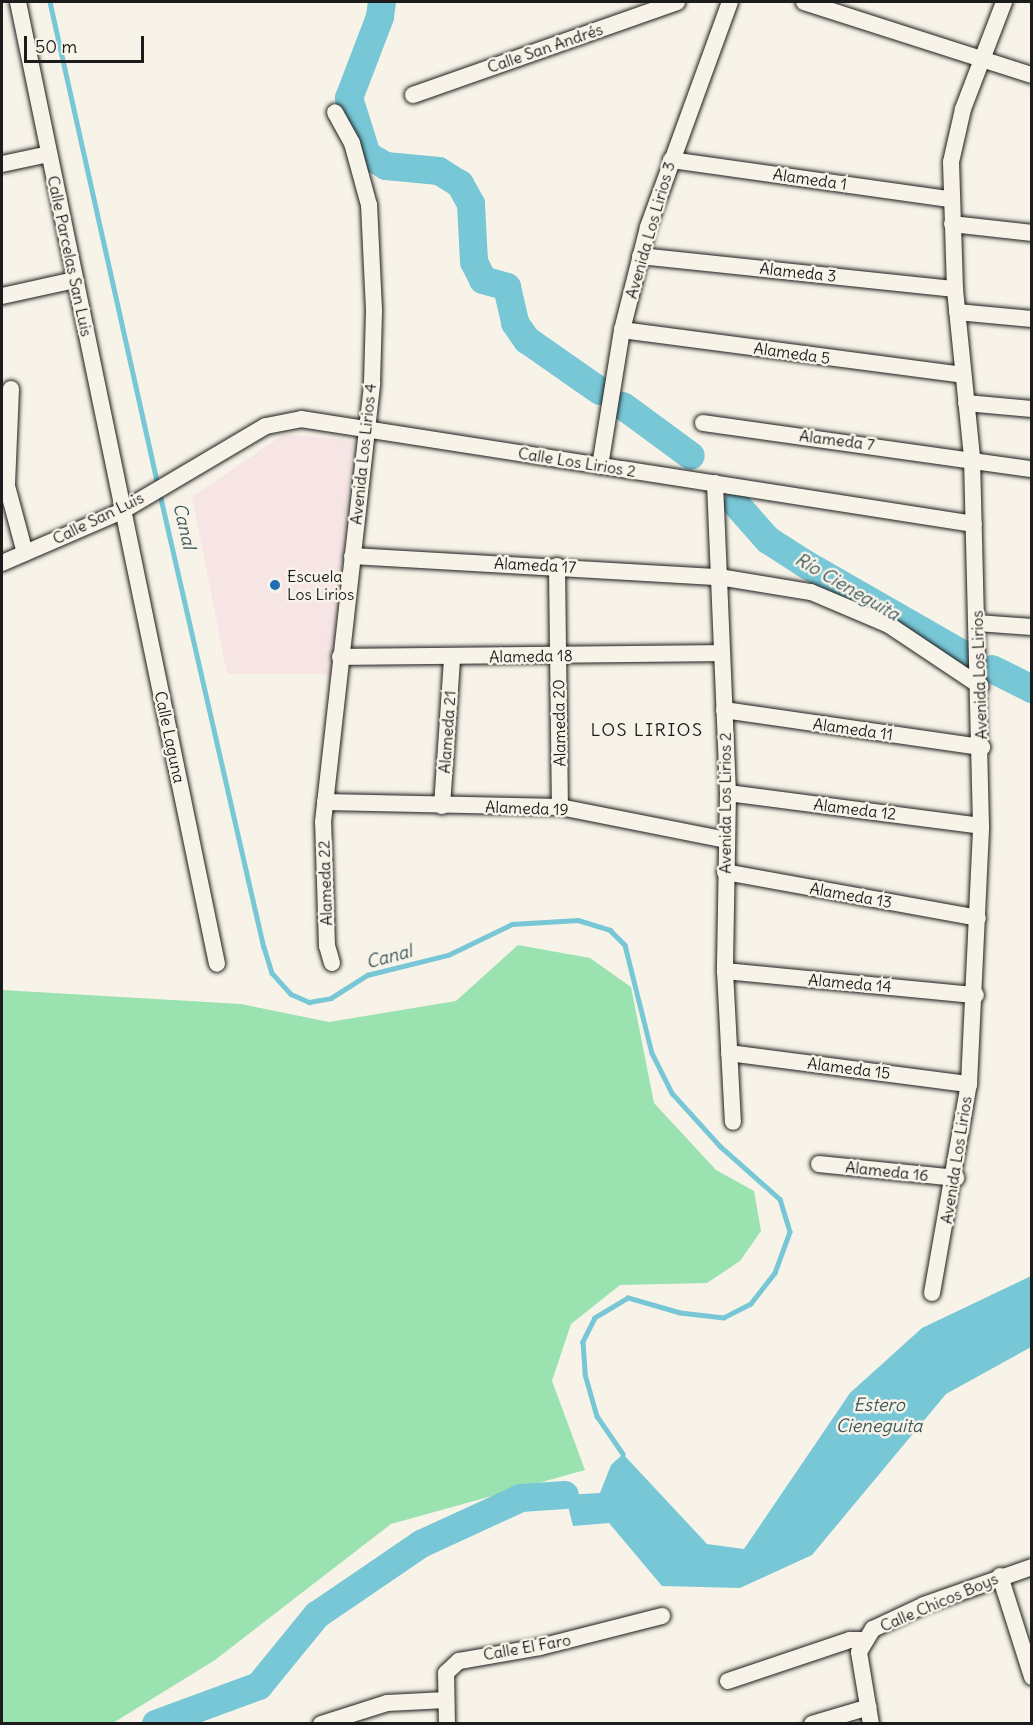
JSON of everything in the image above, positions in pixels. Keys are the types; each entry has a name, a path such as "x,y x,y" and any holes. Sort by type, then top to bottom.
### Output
{"street":[{"name":"Calle Parcelas San Luis","path":"18,2 122,511"},
{"name":"Calle San Andrés","path":"413,94 677,2"},
{"name":"Avenida Los Lirios 3","path":"600,466 622,330 640,256 670,160 730,2"},
{"path":"804,2 1032,75"},
{"name":"Avenida Los Lirios","path":"932,1293 956,1178 969,1084 975,995 981,826 982,747 972,457 955,289 950,199 951,162 981,60 1004,2"},
{"name":"Avenida Los Lirios 4","path":"325,802 365,428 374,310 369,205 351,143 335,112"},
{"path":"2,165 49,154"},
{"name":"Alameda 1","path":"670,160 950,199"},
{"path":"952,224 1032,233"},
{"name":"Alameda 3","path":"640,256 955,289"},
{"path":"2,296 75,280"},
{"path":"957,312 1032,319"},
{"name":"Alameda 5","path":"622,330 963,375"},
{"path":"11,389 8,486 25,553"},
{"path":"966,402 1032,409"},
{"name":"Calle Los Lirios 2","path":"192,468 266,426 301,418 974,524"},
{"name":"Alameda 7","path":"703,423 972,457 1032,469"},
{"name":"Calle San Luis","path":"2,563 122,511 192,468"},
{"name":"Avenida Los Lirios 2","path":"715,483 728,793 725,971 733,1122"},
{"name":"Calle Laguna","path":"122,511 217,964"},
{"name":"Alameda 17","path":"352,556 719,577 834,598 889,625 980,686"},
{"name":"Alameda 20","path":"557,566 560,807"},
{"path":"977,623 1032,627"},
{"name":"Alameda 18","path":"340,657 452,658 722,653"},
{"name":"Alameda 21","path":"442,806 452,658"},
{"name":"Alameda 11","path":"724,710 982,747"},
{"name":"Alameda 12","path":"728,793 981,826"},
{"name":"Alameda 19","path":"325,802 560,807 726,840"},
{"name":"Alameda 22","path":"325,802 327,946 332,963"},
{"name":"Alameda 13","path":"725,872 978,918"},
{"name":"Alameda 14","path":"725,971 975,995"},
{"name":"Alameda 15","path":"729,1053 969,1084"},
{"name":"Alameda 16","path":"819,1164 956,1178"},
{"name":"Calle Chicos Boys","path":"870,1715 859,1652 863,1640 873,1629 924,1605 999,1576 1032,1567"},
{"path":"999,1576 1032,1677"},
{"name":"Calle El Faro","path":"447,1724 446,1673 459,1661 540,1647 662,1617"},
{"path":"728,1681 850,1640 863,1640"},
{"path":"321,1724 387,1703 446,1700"},
{"path":"812,1724 870,1715"}],"shaded area":[{"name":"Escuela Los Lirios","path":"284,434 353,441 331,674 227,674 192,497"}],"green space":[{"path":"518,945 590,958 631,987 654,1103 716,1170 754,1191 761,1231 740,1261 707,1283 620,1285 571,1324 552,1381 585,1470 391,1524 215,1660 113,1723 2,1723 2,990 241,1004 329,1022 456,1001"}],"water":[{"name":"Estero Cieneguita","path":"1031,1276 1031,1347 946,1394 812,1555 740,1588 662,1586 609,1523 573,1526 565,1495 600,1493 611,1465 623,1454 707,1544 744,1549 850,1393 922,1328"}],"waterway":[{"name":"Canal","path":"50,2 158,485"},
{"name":"Río Cieneguita","path":"382,2 380,17 349,98 367,155 386,166 439,171 460,184 471,204 474,262 483,280 507,287 515,323 527,340 600,391"},
{"name":"Río Cieneguita","path":"623,406 691,456"},
{"name":"Canal","path":"160,494 264,947 272,973 291,994 309,1002 331,998 367,975 448,955 512,924 578,920 610,930 625,945 652,1053 672,1093 720,1146 780,1199 790,1232 775,1273 751,1304 724,1318 680,1313 628,1298 595,1318 583,1342 585,1374 597,1416 623,1454"},
{"name":"Río Cieneguita","path":"737,505 768,540 807,565 966,656"},
{"name":"Río Cieneguita","path":"992,669 1032,689"},
{"name":"Estero Cieneguita","path":"156,1724 259,1686 317,1615 421,1544 521,1498 565,1495"}],"place":[{"name":"Escuela Los Lirios","path":"275,585"}],"district":[{"name":"LOS LIRIOS","path":"647,730"}]}
